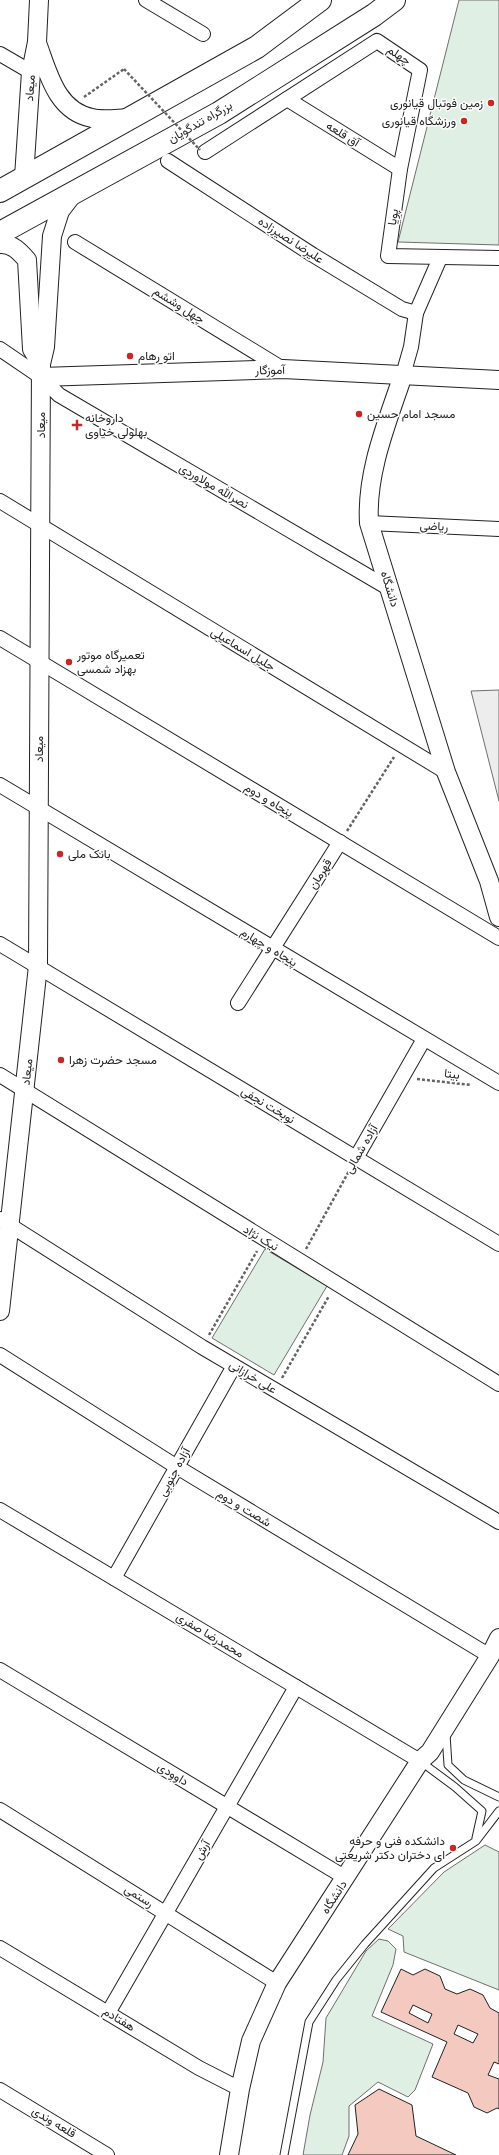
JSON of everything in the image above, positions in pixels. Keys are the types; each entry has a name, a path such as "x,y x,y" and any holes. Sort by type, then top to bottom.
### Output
{"highway":[{"path":"0,191 134,118 257,47 320,0"},
{"name":"بزرگراه تندگویان","path":"0,234 218,113 374,15 394,0"}],"street":[{"name":"میعاد","path":"24,177 31,72 37,42 39,0"},
{"path":"146,0 203,34"},
{"name":"چهلم","path":"287,98 377,41 420,70"},
{"path":"37,42 55,91 68,107 92,118 134,118"},
{"path":"0,54 31,72"},
{"name":"پویا","path":"420,70 400,169 388,256 499,258"},
{"path":"202,151 287,98"},
{"name":"آق قلعه","path":"287,98 400,169"},
{"name":"علیرضا نصیرزاده","path":"168,161 313,255 402,309 416,314"},
{"name":"میعاد","path":"0,1311 5,1222 25,1089 38,966 41,371 45,347 52,236 60,211 75,192"},
{"name":"چهل وششم","path":"75,242 283,369"},
{"path":"0,244 5,244 19,250 27,260 32,349 41,371"},
{"name":"دانشگاه","path":"440,258 416,314 411,347 382,438 368,503 370,523 446,772 488,881 499,917"},
{"name":"نصرالله مولاوردی","path":"0,349 41,371 58,395 390,589"},
{"name":"آموزگار","path":"41,371 283,369 499,380"},
{"name":"جلیل اسماعیلی","path":"0,501 446,772"},
{"name":"ریاضی","path":"370,523 499,529"},
{"name":"پنجاه و دوم","path":"0,638 499,938"},
{"name":"پنجاه و چهارم","path":"0,786 499,1083"},
{"name":"قهرمان","path":"238,1003 340,842"},
{"name":"نوبخت نجفی","path":"0,944 499,1244"},
{"name":"آزاده شمالی","path":"356,1158 424,1039"},
{"name":"نیک نژاد","path":"0,1075 25,1089 264,1240 499,1384"},
{"name":"علی خرازانی","path":"5,1222 202,1347 499,1522"},
{"name":"شصت و دوم","path":"0,1355 177,1468 490,1656"},
{"name":"آزاده جنوبی","path":"114,1578 234,1366"},
{"name":"محمدرضا صفری","path":"0,1510 420,1760"},
{"name":"دانشگاه","path":"229,2155 240,2089 251,2042 277,1983 346,1878 420,1760 430,1752 490,1656 499,1638"},
{"name":"داوودی","path":"0,1670 346,1878"},
{"name":"آرش","path":"108,2013 296,1687"},
{"name":"رستمی","path":"0,1810 277,1983"},
{"name":"هفتادم","path":"0,1948 199,2068 240,2089"},
{"name":"قلعه وندی","path":"0,2090 107,2155"}],"lane":[{"path":"446,1726 448,1765 464,1780 499,1797"},
{"path":"420,1760 456,1787 482,1811 476,1841"},
{"path":"284,2155 309,2022 336,1980 365,1944 434,1868 476,1841 499,1811"}],"path":[{"path":"93,91 124,69 202,151"},
{"path":"340,842 402,745"},
{"name":"بیتا","path":"402,1077 477,1086"},
{"name":"آزاده شمالی","path":"300,1261 356,1158"},
{"path":"202,1347 264,1240"},
{"path":"275,1390 337,1284"}],"green space":[{"name":"ورزشگاه قیانوری","path":"459,0 499,0 499,245 398,242"},
{"path":"265,1249 327,1286 274,1375 212,1338"},
{"path":"485,1845 499,1852 499,1990 404,1952 403,1936 388,1929 444,1872"},
{"path":"379,1939 388,1941 396,1949 393,1965 372,2016 433,2044 415,2090 408,2097 378,2082 349,2106 349,2136 342,2155 303,2155 310,2115 323,2062 326,2018 366,1951"}],"shaded area":[{"path":"499,690 499,801 471,691"}],"building":[{"path":"401,1969 413,1975 425,1969 440,1976 445,1989 457,1994 470,1989 483,1995 490,2008 499,2013 499,2064 494,2062 488,2075 499,2079 499,2109 497,2108 487,2113 474,2107 468,2093 432,2077 447,2042 381,2012","holes":["413,2005 432,2014 428,2023 409,2013","458,2025 478,2034 473,2043 454,2034"]},
{"path":"379,2089 412,2105 416,2136 456,2155 348,2155 358,2134 355,2105"}],"place":[{"name":"زمین فوتبال قیانوری","path":"491,103"},
{"name":"ورزشگاه قیانوری","path":"464,121"},
{"name":"اتو رهام","path":"130,356"},
{"name":"مسجد امام حسین","path":"359,414"},
{"name":"داروخانه بهلولی خیاوی","path":"77,425"},
{"name":"تعمیرگاه موتور بهزاد شمسی","path":"69,662"},
{"name":"بانک ملی","path":"60,854"},
{"name":"مسجد حضرت زهرا","path":"61,1060"},
{"name":"دانشکده فنی و حرفه ای دختران دکتر شریعتی","path":"453,1848"}]}
